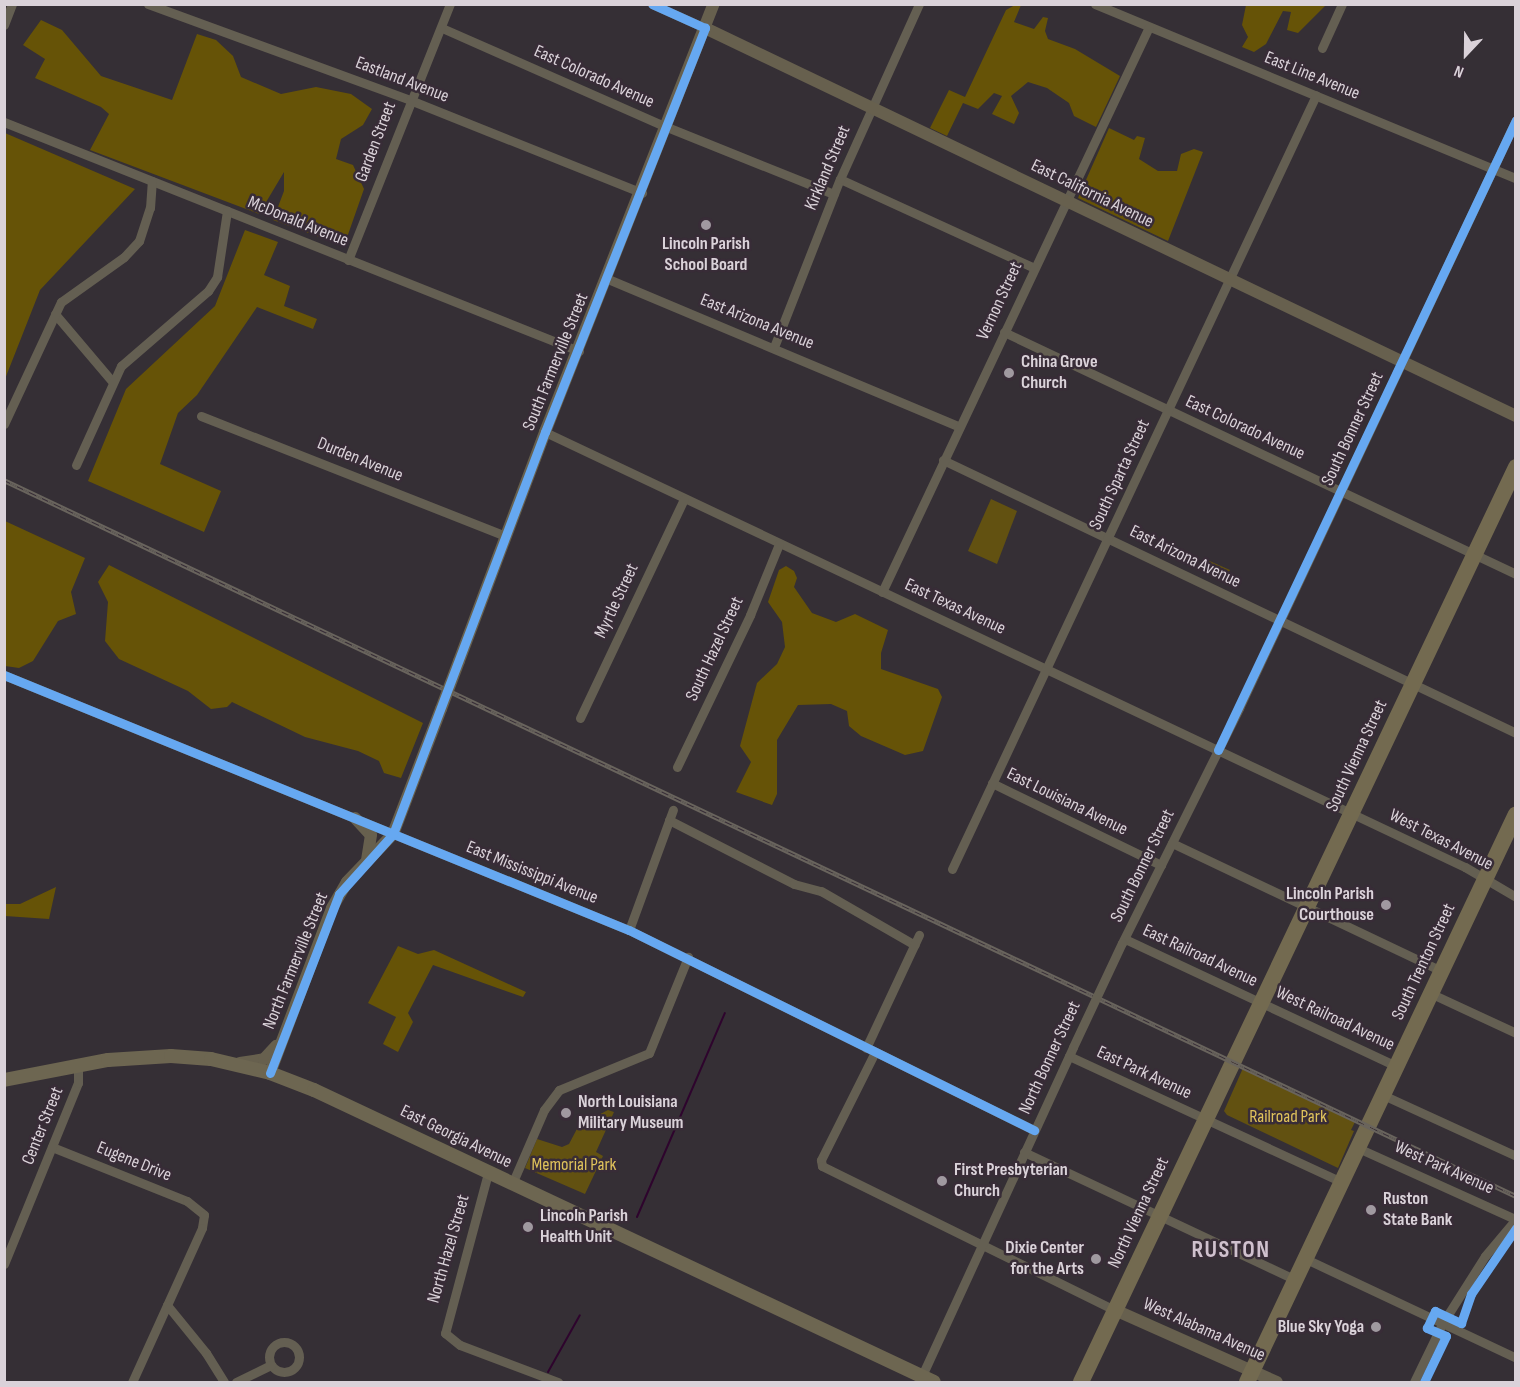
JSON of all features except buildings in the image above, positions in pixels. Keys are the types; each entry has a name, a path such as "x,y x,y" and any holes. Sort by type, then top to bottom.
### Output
{"highway":[{"name":"South Vienna Street","path":"1233,1061 1515,467"},
{"name":"South Trenton Street","path":"1249,1377 1432,994 1515,814"},
{"name":"North Vienna Street","path":"1082,1379 1233,1061"}],"main road":[{"name":"East Georgia Avenue","path":"4,1080 131,1057 171,1056 231,1063 270,1073 512,1184 925,1381"}],"street":[{"path":"4,25 12,4"},
{"name":"Garden Street","path":"348,260 450,4"},
{"name":"East California Avenue","path":"652,4 873,107 1515,416"},
{"name":"South Farmerville Street","path":"441,709 545,432 642,193 714,4"},
{"name":"Kirkland Street","path":"774,346 840,179 919,4"},
{"name":"East Line Avenue","path":"1095,4 1515,177"},
{"path":"1322,48 1342,4"},
{"name":"Eastland Avenue","path":"150,5 410,100 642,193"},
{"name":"Vernon Street","path":"882,592 1064,200 1149,27"},
{"name":"East Colorado Avenue","path":"442,28 668,127 834,194"},
{"name":"South Sparta Street","path":"952,869 1231,280 1316,95"},
{"name":"South Bonner Street","path":"1124,941 1342,492 1515,120"},
{"name":"McDonald Avenue","path":"4,122 579,351"},
{"path":"840,179 1034,268"},
{"path":"4,424 62,302 124,257 139,241 150,208 152,181"},
{"path":"76,465 111,380 121,366 208,291 222,259 227,211"},
{"name":"East Arizona Avenue","path":"608,279 774,346 958,426"},
{"path":"55,314 111,380"},
{"name":"East Colorado Avenue","path":"1004,332 1515,574"},
{"name":"Durden Avenue","path":"201,416 506,536"},
{"name":"East Texas Avenue","path":"545,432 1351,813"},
{"name":"East Arizona Avenue","path":"943,460 1515,733"},
{"name":"Myrtle Street","path":"580,718 684,499"},
{"name":"South Hazel Street","path":"677,767 750,615 779,544"},
{"name":"East Mississippi Avenue","path":"4,675 629,930 688,957 1034,1130"},
{"name":"North Farmerville Street","path":"270,1073 333,908 347,882 393,834 441,709"},
{"name":"East Louisiana Avenue","path":"992,783 1161,865"},
{"path":"629,930 673,810"},
{"name":"West Texas Avenue","path":"1351,813 1484,879 1515,897"},
{"path":"355,818 371,836 366,863"},
{"path":"669,820 794,884 821,891 915,945"},
{"path":"1173,843 1442,971"},
{"path":"919,935 871,1050 821,1160 824,1167 1115,1310"},
{"name":"East Railroad Avenue","path":"1124,941 1260,1003"},
{"name":"North Bonner Street","path":"925,1381 982,1243 1124,941"},
{"path":"512,1184 544,1110 559,1090 649,1053 688,957"},
{"path":"1432,994 1515,1033"},
{"name":"West Railroad Avenue","path":"1260,1003 1396,1066"},
{"path":"231,1063 251,1063 268,1056 288,1024"},
{"name":"East Park Avenue","path":"1071,1052 1205,1119 1342,1182"},
{"name":"Center Street","path":"4,1264 78,1083 78,1066"},
{"path":"1383,1095 1515,1156"},
{"name":"Eugene Drive","path":"52,1147 188,1201 202,1212 202,1227 167,1305"},
{"name":"West Park Avenue","path":"1358,1148 1515,1219"},
{"path":"1024,1152 1296,1280"},
{"name":"North Hazel Street","path":"488,1173 450,1305 446,1335 460,1345 558,1383"},
{"path":"1414,1383 1442,1324 1485,1256 1515,1219"},
{"path":"1306,1259 1515,1358"},
{"path":"132,1383 167,1305 206,1353 224,1383"},
{"name":"West Alabama Avenue","path":"1115,1310 1249,1377 1277,1383"},
{"path":"236,1383 271,1365"}],"green space":[{"path":"991,499 1017,511 997,564 968,551"},
{"path":"1205,559 1230,570 1224,582 1200,570"},
{"name":"Railroad Park","path":"1243,1068 1355,1122 1351,1130 1354,1131 1338,1168 1227,1115 1224,1111"},
{"name":"Memorial Park","path":"608,1110 614,1112 596,1152 603,1156 585,1194 525,1168 537,1139 562,1147 569,1144 579,1125"}],"shaded area":[{"path":"1246,4 1326,5 1298,33 1287,30 1291,12 1283,11 1266,44 1254,52 1242,47 1248,37 1242,25"},
{"path":"1015,5 1021,5 1014,22 1034,29 1043,17 1048,18 1045,31 1048,39 1075,49 1120,76 1096,127 1074,116 1069,103 1047,88 1028,82 1011,96 1019,113 1014,124 992,114 1002,96 994,93 978,109 963,103 947,136 930,128 949,90 965,97 1006,10"},
{"path":"41,20 62,30 101,76 172,100 197,34 216,40 233,56 241,77 281,94 316,87 351,94 372,109 363,125 341,139 336,159 353,165 364,189 344,246 273,220 284,191 284,172 259,214 90,150 109,114 101,107 35,78 45,59 23,45"},
{"path":"1109,128 1134,140 1137,136 1145,138 1139,159 1158,171 1177,171 1181,154 1194,149 1203,152 1168,241 1078,198"},
{"path":"5,133 135,189 40,290 5,379"},
{"path":"245,230 278,242 264,275 290,286 284,306 317,319 313,329 257,307 197,395 178,413 160,464 221,491 204,532 88,481 126,389 215,306"},
{"path":"5,521 85,558 71,592 76,614 58,621 33,661 19,668 5,666"},
{"path":"109,565 423,723 401,778 384,773 379,761 358,751 305,737 232,702 227,707 211,709 188,691 119,659 105,641 108,602 98,582"},
{"path":"786,566 794,571 797,578 794,587 812,613 836,622 855,614 888,630 881,653 881,669 938,689 942,697 923,751 905,755 861,736 849,726 847,711 831,704 798,705 777,740 777,794 772,805 736,792 751,762 740,746 757,683 777,664 785,647 782,622 768,602 779,570"},
{"path":"56,887 49,919 5,916 5,904 20,904"},
{"path":"398,946 418,954 434,950 526,992 523,997 433,965 408,1013 413,1022 398,1052 383,1044 396,1017 368,1003"}],"waterway":[{"path":"637,1217 725,1013"},
{"path":"548,1372 580,1315"}],"railway":[{"path":"4,480 1516,1196"}],"cycle path":[{"path":"270,1073 339,894 393,834 545,432 705,28 652,4"},
{"path":"1218,750 1516,120"},
{"path":"4,675 629,930 1034,1130"},
{"path":"1424,1382 1446,1336 1427,1328 1435,1311 1461,1323 1471,1294 1516,1228"}],"place":[{"name":"Lincoln Parish School Board","path":"706,225"},
{"name":"China Grove Church","path":"1009,373"},
{"name":"Lincoln Parish Courthouse","path":"1386,905"},
{"name":"North Louisiana Military Museum","path":"566,1113"},
{"name":"First Presbyterian Church","path":"942,1181"},
{"name":"Ruston State Bank","path":"1371,1210"},
{"name":"Lincoln Parish Health Unit","path":"528,1227"},
{"name":"Dixie Center for the Arts","path":"1096,1259"},
{"name":"Blue Sky Yoga","path":"1376,1327"}],"district":[{"name":"RUSTON","path":"1231,1250"}]}
